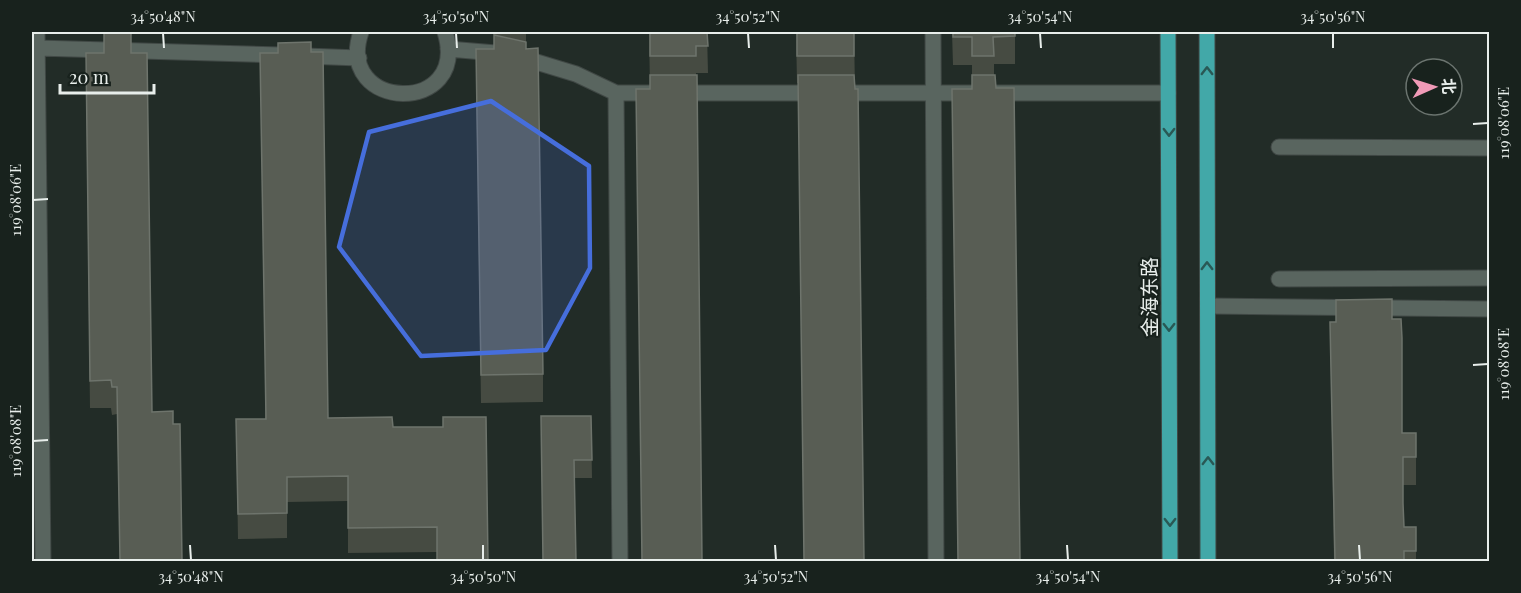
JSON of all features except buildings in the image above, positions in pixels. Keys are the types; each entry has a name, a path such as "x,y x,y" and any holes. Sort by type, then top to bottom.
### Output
{"main road":[{"name":"金海东路","path":"1168,32 1170,561"},
{"path":"1207,32 1208,561"}],"street":[{"path":"37,32 35,193 37,523 43,561"},
{"path":"361,32 357,49 358,58 368,78 379,89 394,94 420,92 437,80 448,58 445,32"},
{"path":"933,32 936,561"},
{"path":"37,48 358,58"},
{"path":"448,50 513,55 576,74 616,93 1168,93"},
{"path":"616,93 620,561"},
{"path":"1279,147 1490,148"},
{"path":"1279,279 1490,278"},
{"path":"1208,306 1490,309"}],"highlighted area":[{"path":"491,101 589,166 590,268 546,350 421,356 339,247 369,132"}]}
